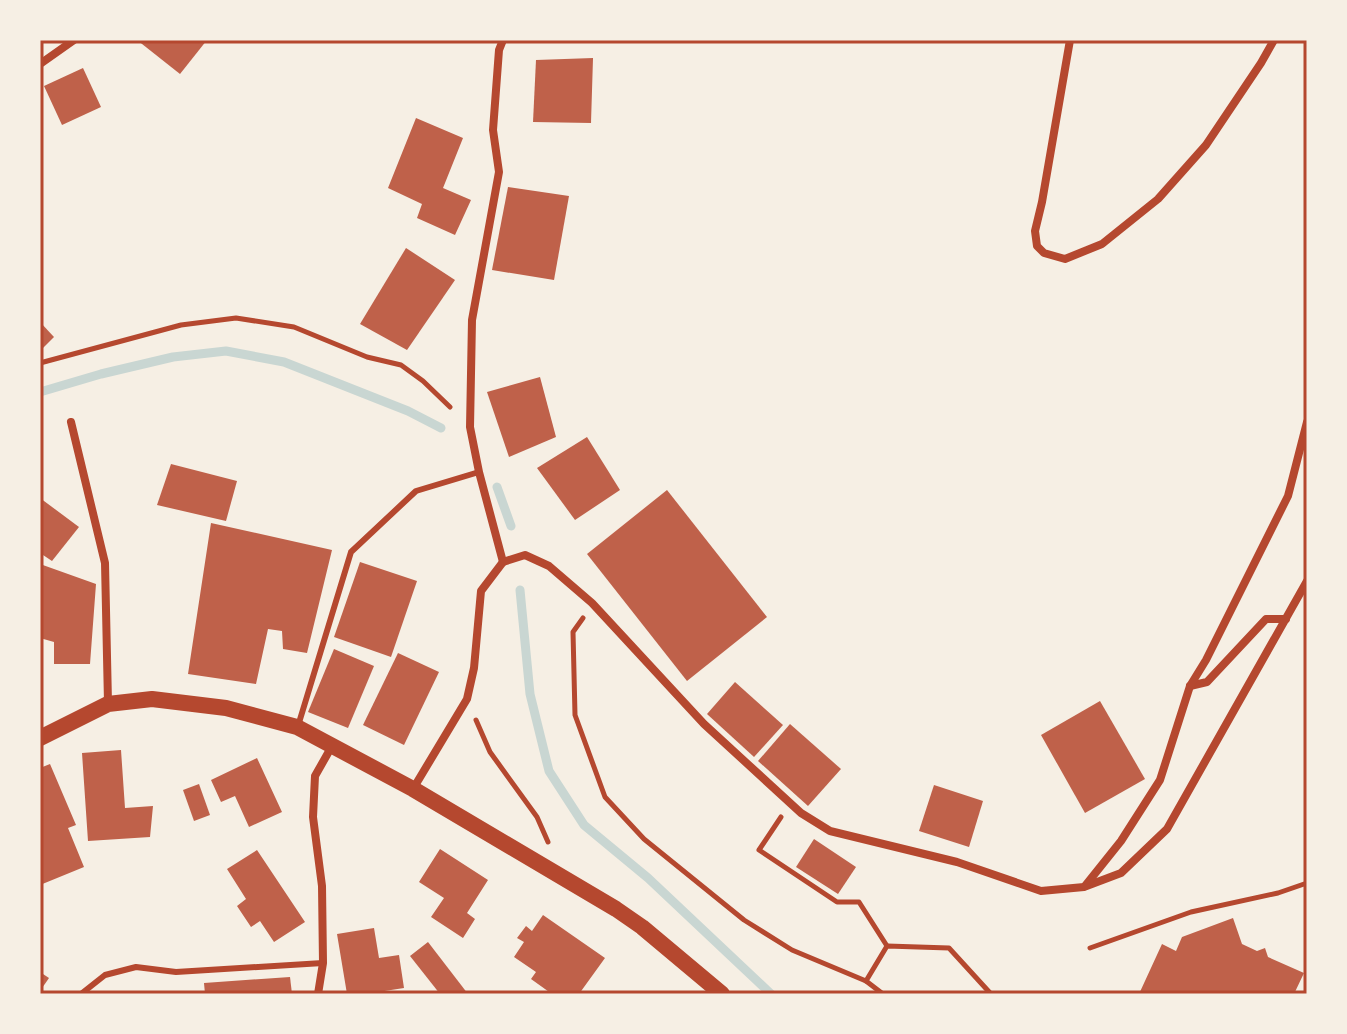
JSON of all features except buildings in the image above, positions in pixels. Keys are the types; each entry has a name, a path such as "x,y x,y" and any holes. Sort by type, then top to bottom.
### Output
{"main road":[{"path":"40,738 108,704 152,699 226,708 297,727 413,789 562,876 642,927 722,994"}],"street":[{"path":"40,64 74,40"},
{"path":"503,40 499,50 493,130 499,172 472,320 470,427 503,562"},
{"path":"1070,40 1035,231 1037,246 1044,253 1065,259 1102,244 1158,199 1206,145 1274,40"},
{"path":"71,422 105,563 108,704"},
{"path":"1084,887 1121,841 1160,780 1190,686 1288,496 1307,422"},
{"path":"413,789 467,699 474,668 481,591 503,562 525,555 549,566 592,603 704,724 801,813 830,831 957,862 1041,891 1084,887 1121,873 1167,829 1307,581"},
{"path":"1190,686 1207,682 1266,619 1286,619"},
{"path":"318,994 323,963 322,886 313,817 315,776 332,745"}],"lane":[{"path":"297,727 351,552 416,491 479,472"},
{"path":"81,994 105,975 136,967 176,972 323,963"}],"path":[{"path":"40,363 181,325 236,318 294,327 367,357 401,365 423,381 470,427"},
{"path":"592,603 573,632 575,715 605,797 644,839 744,920 792,950 866,981 883,994"},
{"path":"467,699 490,752 537,817 562,876"},
{"path":"781,817 759,850 837,902 859,902 887,946"},
{"path":"1090,948 1191,912 1278,893 1306,883 1307,894"},
{"path":"866,981 887,946"},
{"path":"887,946 949,948 991,994"}],"waterway":[{"path":"40,392 173,357 226,351 284,362 408,411 441,428"},
{"path":"497,487 511,526"},
{"path":"520,590 530,694 549,771 584,825 648,878 771,994"}]}
